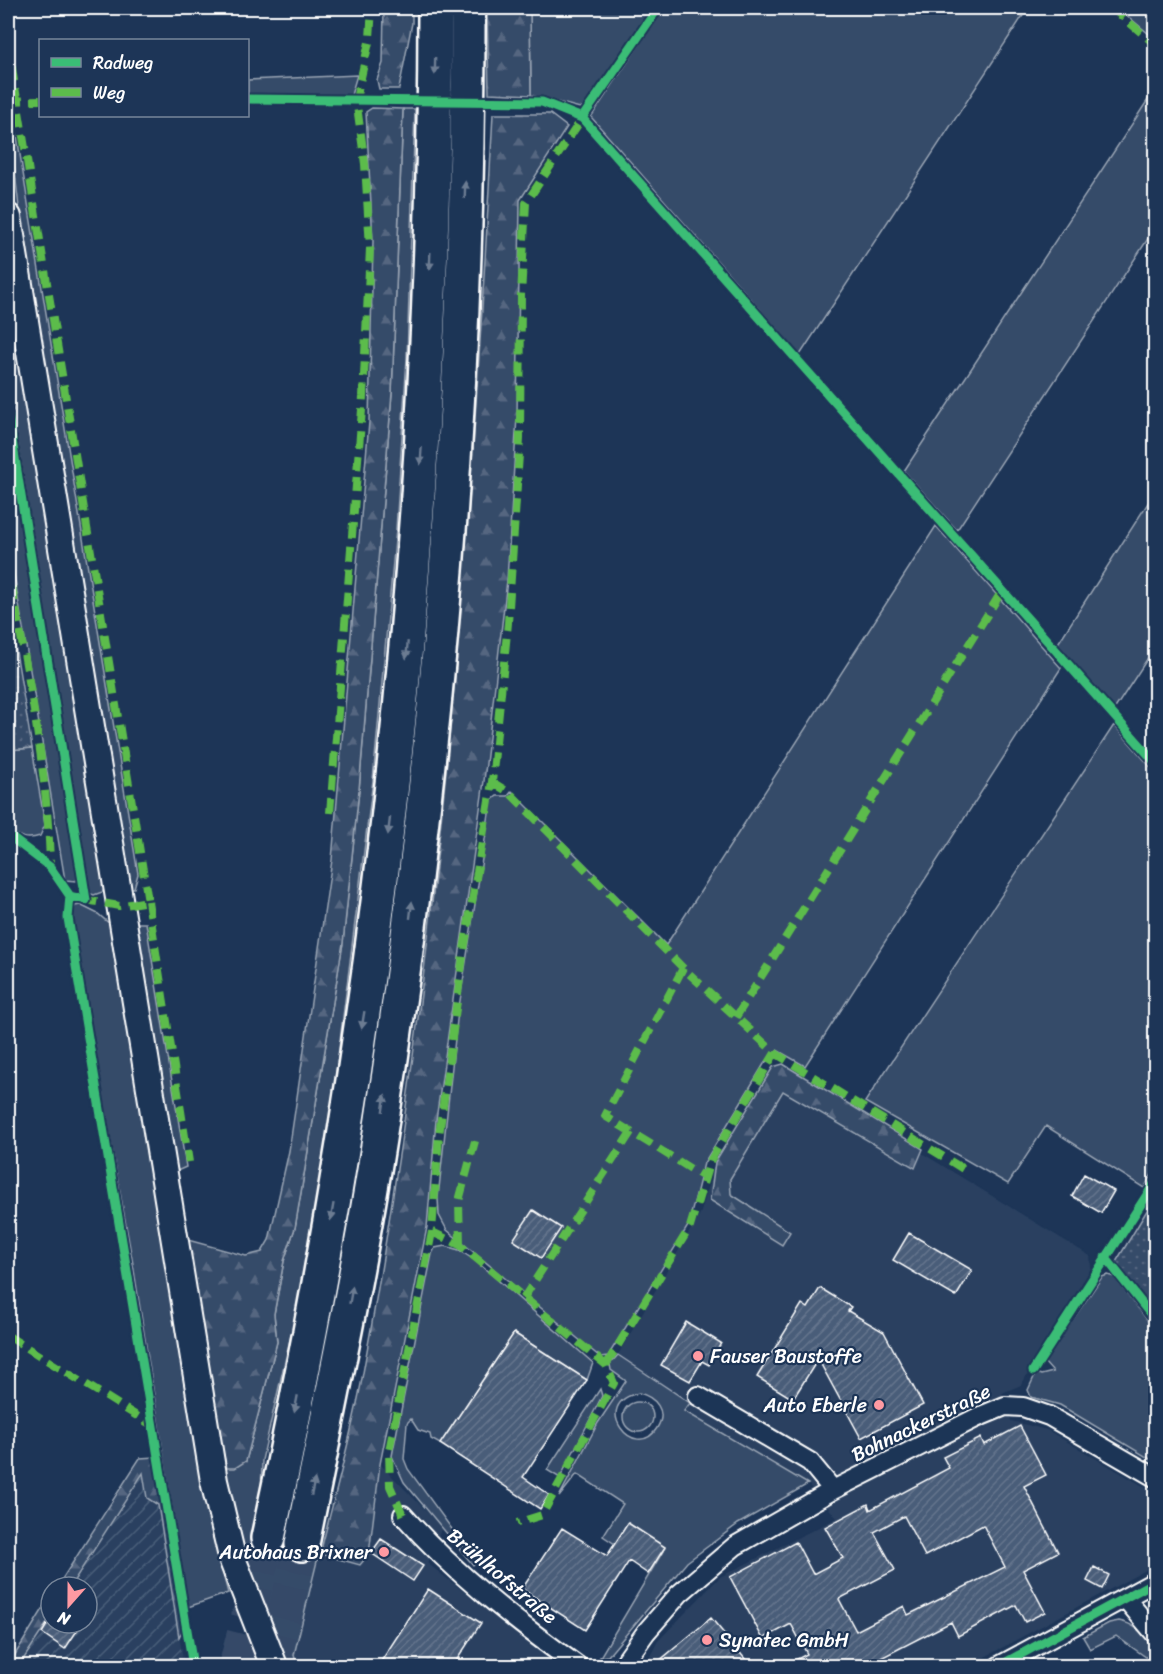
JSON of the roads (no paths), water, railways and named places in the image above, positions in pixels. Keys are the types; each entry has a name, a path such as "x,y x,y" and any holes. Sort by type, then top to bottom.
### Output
{"highway":[{"path":"268,1538 310,1334 339,1171 365,1011 391,808 411,595 424,410 434,157 435,8"},
{"path":"302,1544 342,1348 378,1141 406,957 425,795 455,444 467,128 468,8"}],"main road":[{"path":"8,217 214,1481 233,1561 274,1666"}],"street":[{"path":"698,1396 810,1462 833,1490"},
{"name":"Bohnackerstraße","path":"622,1666 661,1613 697,1575 753,1534 833,1490 976,1418 1005,1406 1015,1406 1049,1416 1155,1478"},
{"name":"Brühlhofstraße","path":"403,1515 442,1557 490,1600 578,1666"},
{"path":"999,1666 1155,1581"},
{"path":"1125,1598 1155,1635"}],"tunnel":[{"path":"235,1666 268,1538"},
{"path":"271,1666 302,1544"}],"place":[{"name":"Fauser Baustoffe","path":"698,1356"},
{"name":"Auto Eberle","path":"879,1405"},
{"name":"Autohaus Brixner","path":"384,1552"},
{"name":"Synatec GmbH","path":"707,1640"}]}
